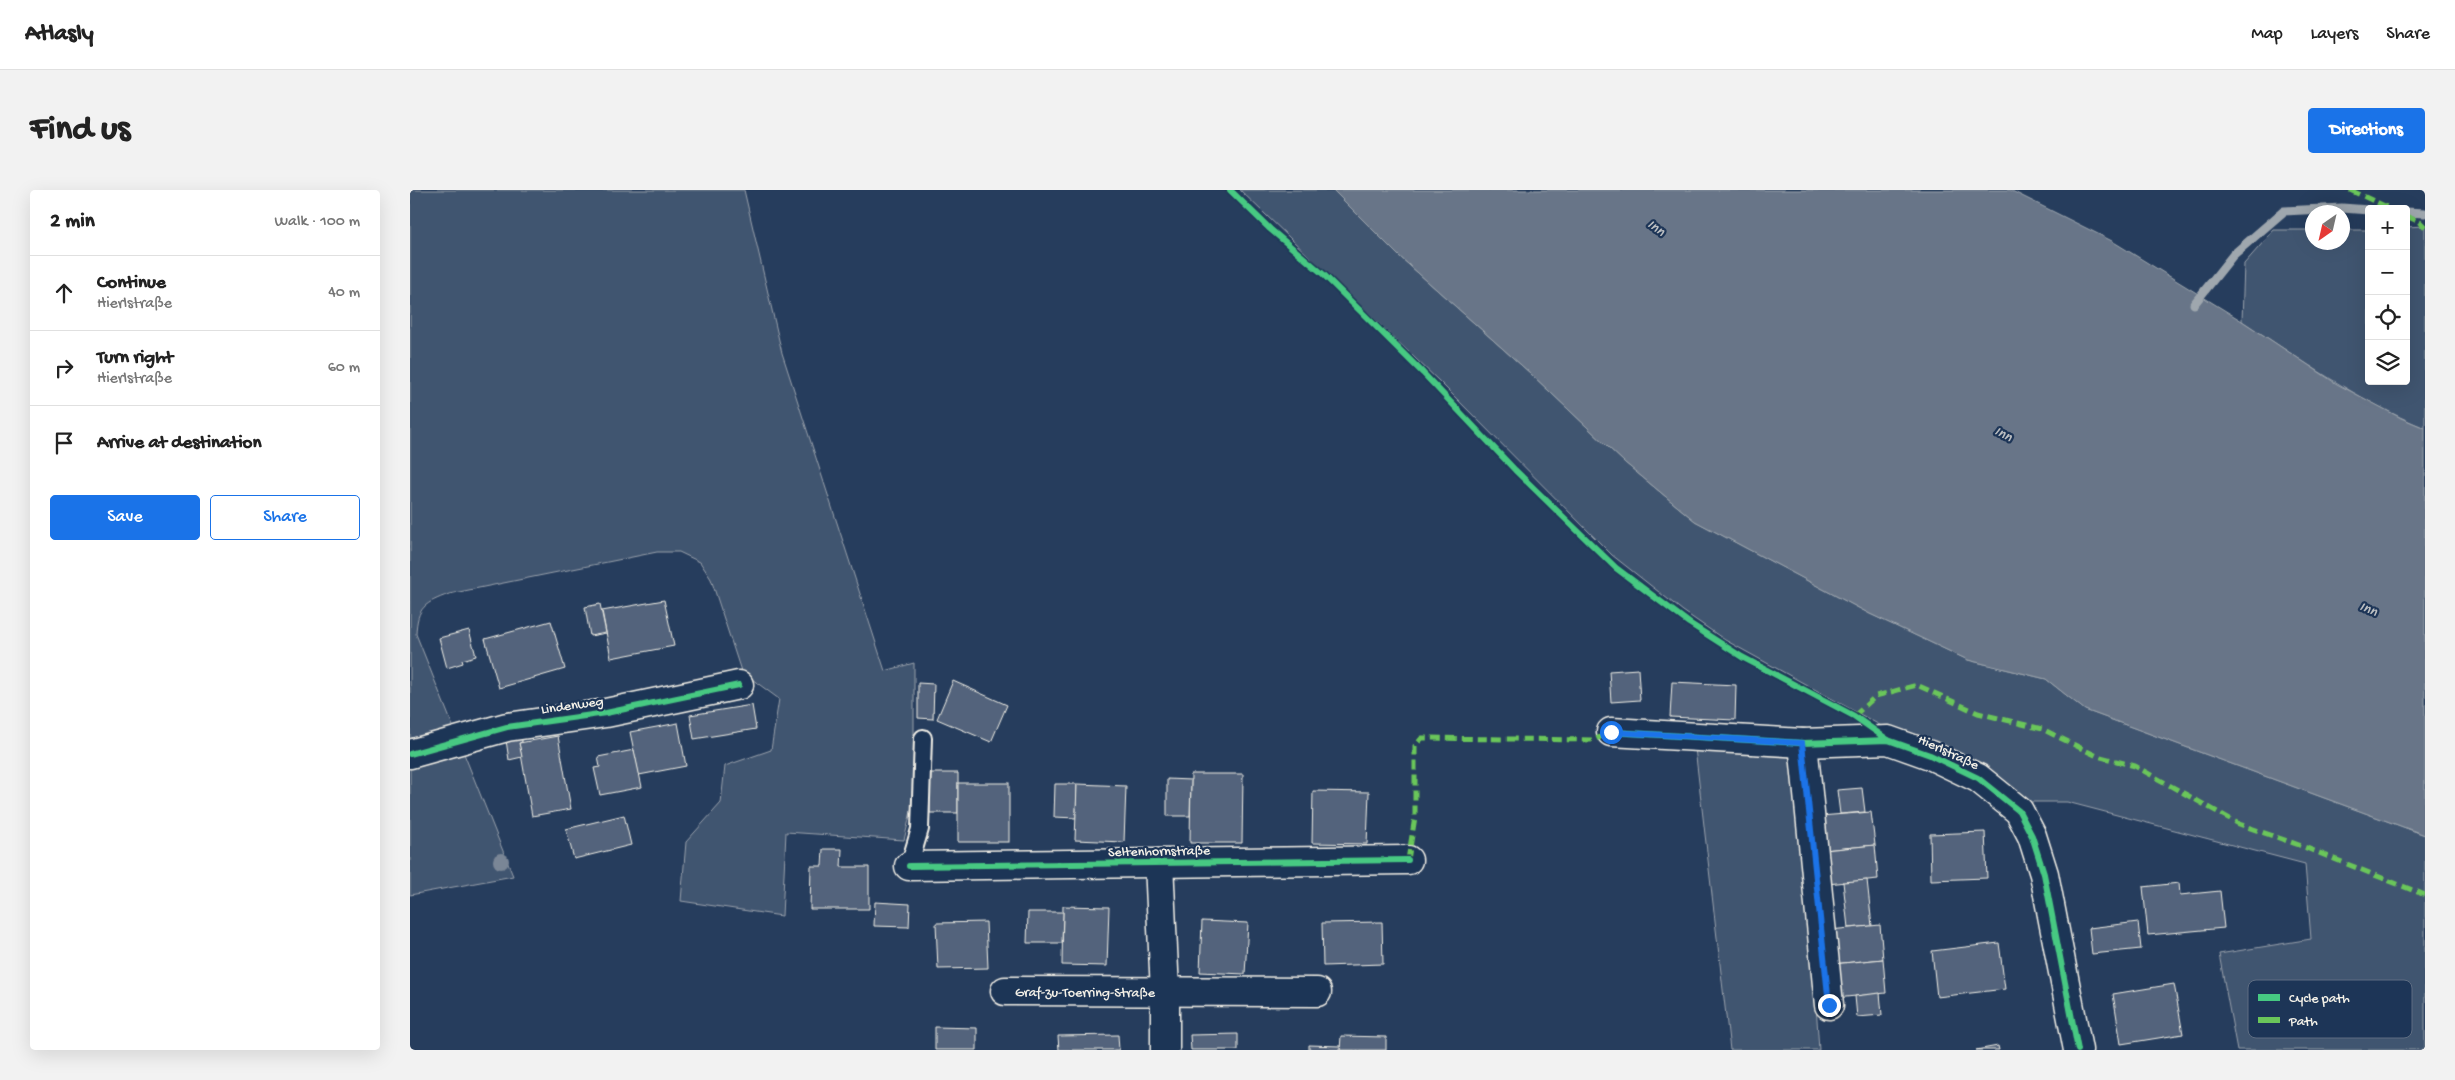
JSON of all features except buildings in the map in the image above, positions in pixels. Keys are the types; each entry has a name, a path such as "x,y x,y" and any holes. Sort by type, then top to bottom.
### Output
{"street":[{"name":"Lindenweg","path":"410,754 507,726 606,712 739,684"},
{"name":"Hierlstraße","path":"1611,732 1802,743 1888,740 1905,745 1972,775 2019,811 2032,836 2044,874 2078,1050"},
{"path":"1802,743 1829,1005"},
{"name":"Seltenhornstraße","path":"910,866 1408,860"},
{"name":"Graf-zu-Toerring-Straße","path":"1159,863 1165,992 1164,1050"},
{"name":"Graf-zu-Toerring-Straße","path":"1005,991 1317,992"}],"lane":[{"path":"910,866 920,829 923,738"}],"shaded area":[{"path":"410,190 744,190 782,353 885,671 914,663 914,799 904,840 786,832 782,916 681,901 686,842 721,803 725,766 771,750 779,699 741,671 711,579 700,562 679,552 657,552 449,594 428,603 424,607 418,618 416,634 513,876 410,895"},
{"path":"1240,190 1333,190 1399,256 1530,373 1624,462 1695,521 1870,614 1968,660 2046,679 2085,710 2425,835 2425,1050 2237,1050 2219,954 2311,939 2305,864 2067,802 2031,802 1978,765 1906,731 1887,729 1725,640 1683,611 1612,555 1441,383"},
{"path":"2425,226 2425,428 2354,393 2242,321 2244,264 2274,230 2305,230 2305,250 2350,250 2350,230 2365,230 2365,385 2410,385 2410,227"},
{"path":"1695,748 1799,748 1819,1050 1730,1050"}],"water":[{"name":"Inn","path":"1333,190 2010,190 2112,241 2242,321 2337,384 2401,418 2425,428 2425,835 2085,710 2046,679 1968,660 1870,614 1695,521 1624,462 1530,373 1399,256"}],"waterway":[{"path":"2194,304 2233,255 2284,211 2342,208 2365,210"},
{"path":"2410,212 2425,213"}],"marked path":[{"path":"2350,190 2382,205"},
{"path":"2410,218 2420,222 2425,227"},
{"path":"1854,716 1876,696 1917,685 1978,713 2042,729 2097,756 2135,766 2239,824 2299,845 2425,895"},
{"path":"1408,860 1415,817 1415,746 1422,738 1594,740 1611,732"}],"cycle path":[{"path":"1230,190 1270,229 1323,274 1423,373 1515,470 1616,568 1689,623 1742,657 1854,716 1888,740"},
{"path":"410,754 507,727 606,713 739,685"},
{"path":"1611,732 1803,743 1888,740 1930,755 1978,778 2019,811 2032,836 2044,874 2078,1050"},
{"path":"909,866 1408,860"}],"route":[{"path":"1611,732 1802,743 1829,1005"}]}
